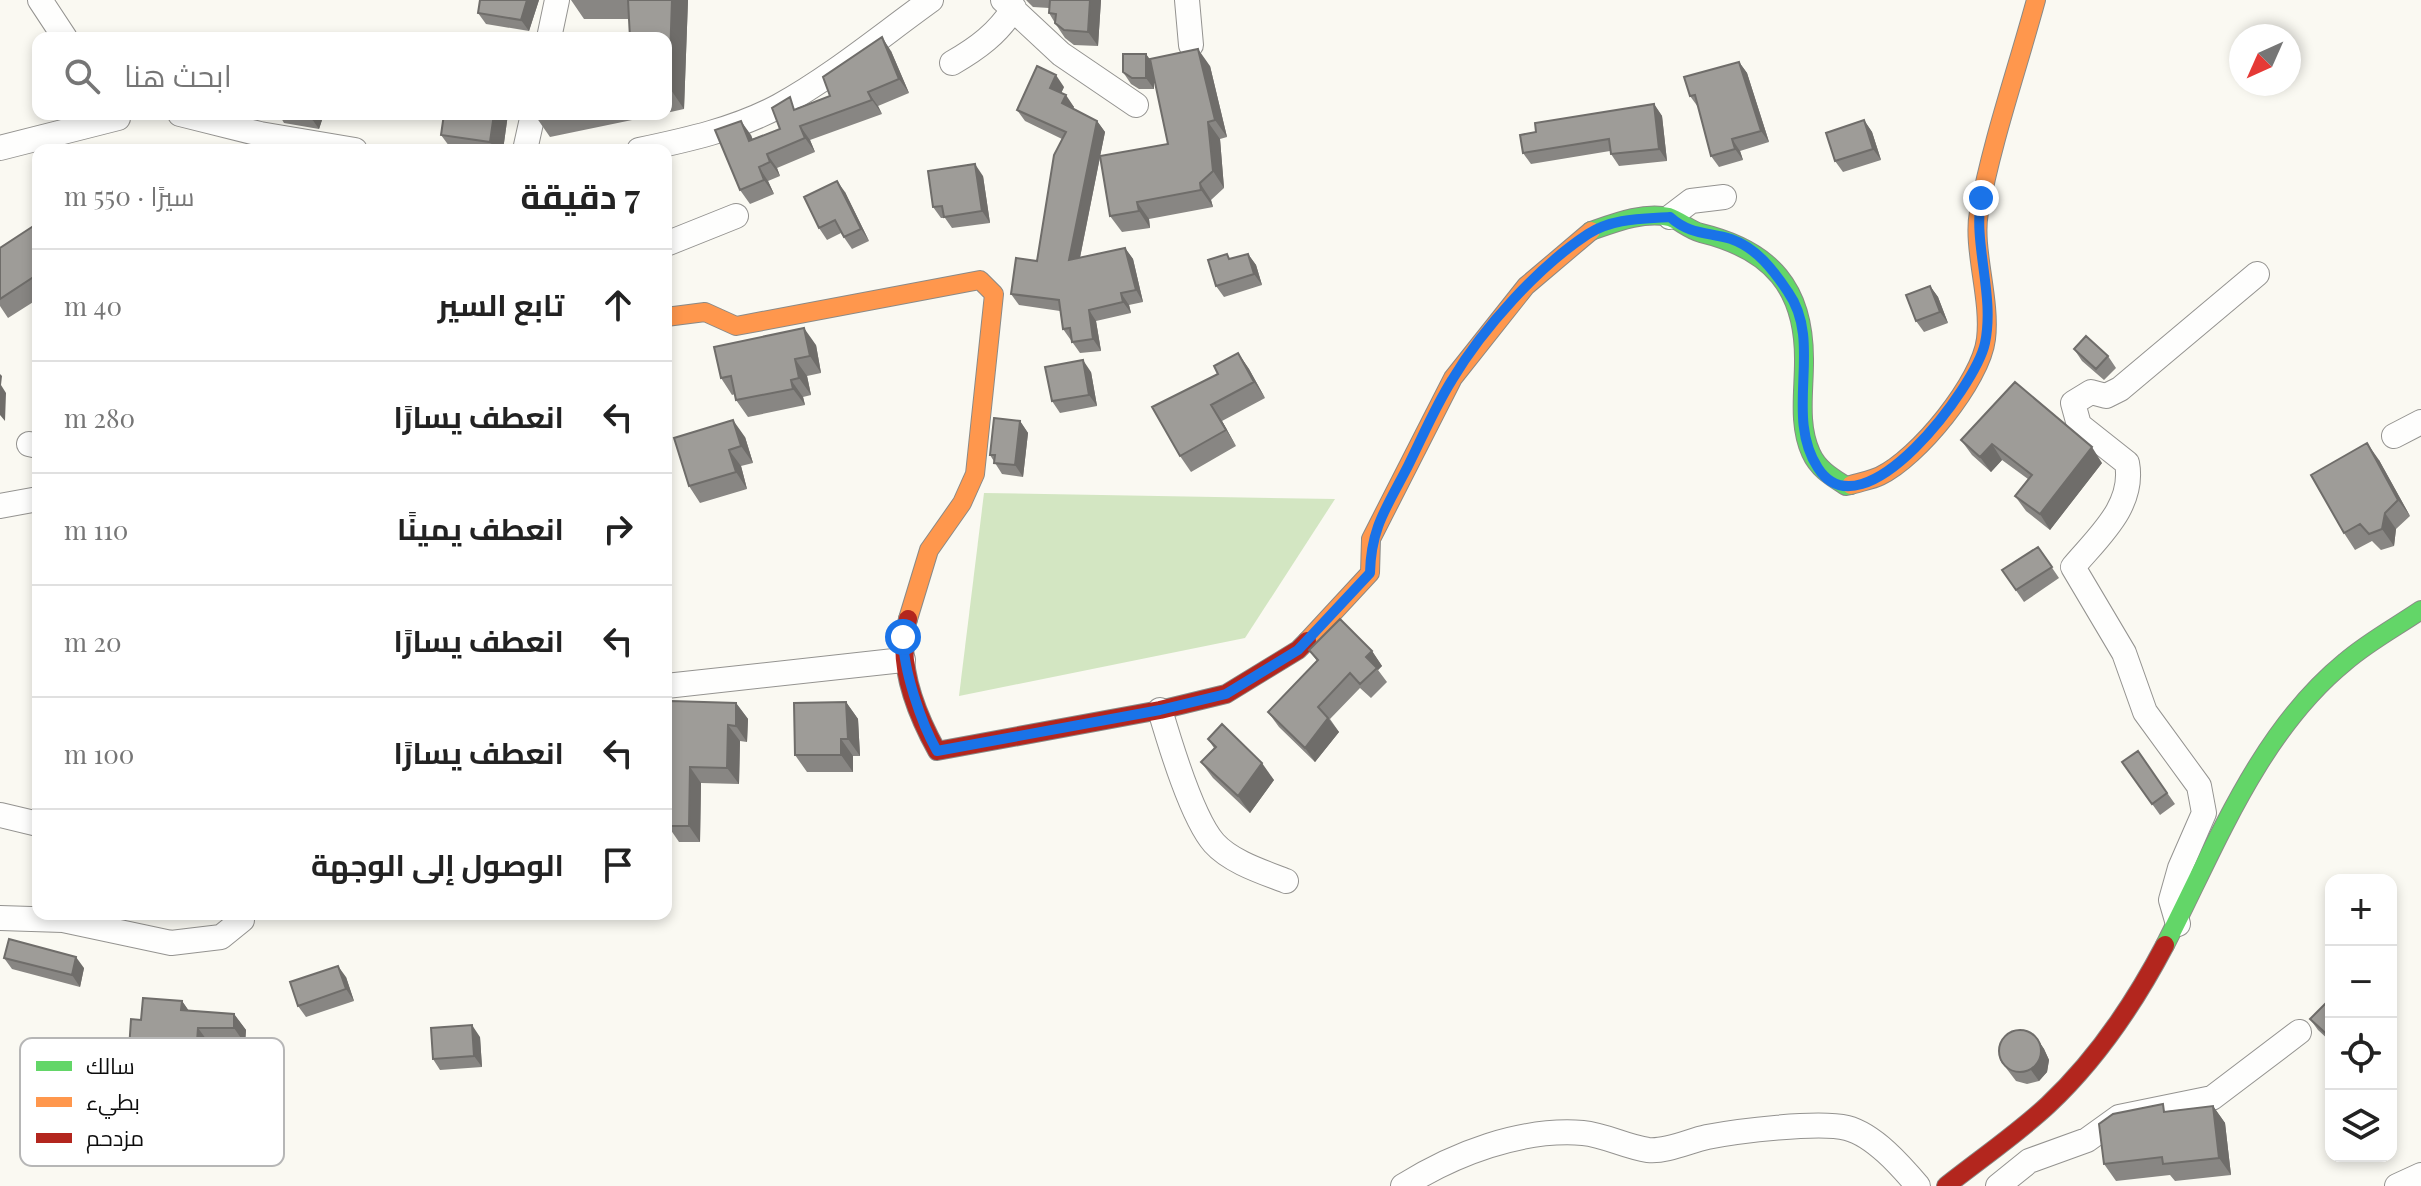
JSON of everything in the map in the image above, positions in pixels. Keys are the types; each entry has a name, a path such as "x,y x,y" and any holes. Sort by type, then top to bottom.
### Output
{"street":[{"path":"40,0 61,32"},
{"path":"550,32 557,0"},
{"path":"669,144 699,138 777,107 848,62 931,0"},
{"path":"1187,0 1191,45"},
{"path":"1670,217 1682,228 1739,243 1764,260 1791,295 1800,315 1804,343 1801,405 1811,454 1819,471 1846,486 1881,476 1907,456 1954,406 1979,364 1986,340 1986,303 1978,215 2036,0"},
{"path":"952,63 983,45 1000,29 1008,4 1061,54 1136,105"},
{"path":"0,148 105,120"},
{"path":"193,120 234,139 289,144"},
{"path":"526,144 532,120"},
{"path":"672,316 705,312 736,326 980,280 994,294 975,474 962,503 929,550 919,573 903,637 903,660 928,735 937,751 1160,710 1226,694 1298,650 1370,573 1371,539 1453,378 1526,286 1590,232 1624,219 1670,217 1691,201 1724,197"},
{"path":"672,242 736,216"},
{"path":"2178,924 2171,900 2204,813 2199,786 2145,712 2124,653 2073,567 2124,502 2130,479 2127,463 2079,425 2073,403 2091,392 2106,396 2120,389 2257,274"},
{"path":"2394,436 2421,422"},
{"path":"0,506 32,500"},
{"path":"1946,1186 2047,1106 2094,1057 2146,981 2261,760 2286,723 2344,662 2421,610"},
{"path":"672,685 903,660"},
{"path":"1160,710 1202,824 1215,844 1255,868 1286,881"},
{"path":"0,815 32,823"},
{"path":"0,918 32,919"},
{"path":"63,920 171,943 221,937 242,920"},
{"path":"1998,1186 2029,1161 2087,1140 2119,1117 2212,1098 2299,1032"},
{"path":"1403,1186 1432,1168 1472,1152 1557,1133 1586,1133 1650,1150 1711,1136 1823,1128 1848,1128 1900,1165 1918,1186"},
{"path":"2397,1186 2421,1175"}],"green space":[{"path":"984,493 1335,499 1245,638 959,696"}],"building":[{"path":"480,0 527,0 521,20 478,13"},
{"path":"628,0 672,0 671,32 630,32"},
{"path":"1050,0 1090,0 1088,32 1064,30 1055,23 1056,14 1049,13"},
{"path":"882,37 899,79 868,92 872,100 800,126 805,138 767,154 770,162 759,167 764,180 740,190 715,130 741,121 749,141 780,129 772,108 790,97 794,110 830,96 823,77"},
{"path":"1198,49 1215,120 1208,122 1213,171 1200,183 1201,190 1137,202 1139,211 1110,216 1100,156 1168,144 1150,59"},
{"path":"1123,54 1146,54 1146,78 1132,78 1123,72"},
{"path":"1739,62 1761,131 1732,139 1735,149 1711,156 1695,95 1690,96 1684,77"},
{"path":"1037,66 1056,75 1050,88 1066,95 1062,103 1097,121 1069,260 1125,248 1136,290 1121,293 1123,302 1089,310 1093,339 1072,342 1070,328 1063,329 1059,300 1011,294 1016,258 1037,261 1054,155 1066,132 1017,110"},
{"path":"1654,104 1659,149 1611,154 1609,139 1523,153 1520,135 1536,132 1535,123"},
{"path":"443,120 493,120 490,142 441,135"},
{"path":"1864,120 1873,149 1835,161 1826,133"},
{"path":"975,164 982,211 944,217 942,206 933,207 928,171"},
{"path":"837,181 861,229 844,237 835,220 819,228 804,197"},
{"path":"32,227 32,278 0,299 0,248"},
{"path":"1227,254 1229,259 1248,254 1254,274 1216,286 1208,260"},
{"path":"1930,286 1940,312 1916,321 1906,295"},
{"path":"804,328 810,356 795,359 799,378 791,380 793,389 736,400 731,376 721,378 714,347"},
{"path":"2086,336 2108,356 2096,369 2074,349"},
{"path":"1238,353 1254,382 1211,405 1226,430 1180,456 1152,407 1218,374 1214,366"},
{"path":"1083,360 1089,395 1052,401 1045,367"},
{"path":"2015,382 2092,447 2040,514 2015,496 2032,475 1992,444 1980,457 1961,440"},
{"path":"994,418 1020,421 1015,465 994,463 995,455 990,455"},
{"path":"733,420 741,446 729,450 736,472 689,486 674,438"},
{"path":"2367,443 2398,500 2385,513 2382,529 2369,534 2360,524 2344,533 2311,475"},
{"path":"2038,547 2052,567 2016,590 2002,570"},
{"path":"1340,619 1372,651 1366,657 1377,668 1360,684 1350,673 1318,707 1328,718 1305,748 1268,712 1318,660 1309,650"},
{"path":"672,701 736,703 736,726 728,725 727,768 690,767 689,826 672,826"},
{"path":"846,702 848,739 841,739 841,755 795,755 794,703"},
{"path":"1222,724 1262,763 1238,796 1201,762 1216,747 1208,739"},
{"path":"2138,751 2167,793 2152,804 2122,762"},
{"path":"9,939 76,957 72,975 4,958"},
{"path":"338,966 346,989 298,1006 290,982"},
{"path":"143,998 182,1001 181,1010 234,1014 234,1028 198,1028 197,1038 130,1038 131,1019 141,1020"},
{"path":"2325,1004 2325,1033 2310,1019"},
{"path":"472,1025 474,1056 433,1059 431,1028"},
{"path":"2020,1030 2035,1036 2041,1051 2035,1066 2020,1072 2005,1066 1999,1051 2005,1036"},
{"path":"2163,1104 2164,1112 2213,1106 2219,1158 2163,1164 2162,1157 2104,1164 2099,1124 2113,1114"}],"traffic: fast":[{"path":"1591,231 1639,217 1669,217 1697,232 1726,240 1765,262 1779,276 1798,313 1803,336 1804,431 1811,453 1826,472 1846,486 1851,485"},
{"path":"2165,945 2241,794 2287,723 2314,691 2345,662 2421,610"}],"traffic: slow":[{"path":"1851,485 1880,476 1912,453 1960,396 1982,356 1987,324 1978,241 1979,212 1998,132 2036,0"},
{"path":"1307,641 1370,573 1371,539 1453,378 1526,286 1591,231"},
{"path":"672,316 705,312 736,326 980,280 994,294 975,474 962,503 929,550 908,619"}],"traffic: jam":[{"path":"908,619 906,670 915,704 937,751 1160,710 1226,694 1298,650 1307,641"},
{"path":"1946,1186 2036,1116 2083,1069 2141,988 2165,945"}],"route":[{"path":"903,637 903,660 928,735 937,751 1160,710 1226,694 1259,676 1298,650 1370,573 1371,539 1453,378 1489,330 1526,286 1562,253 1590,232 1624,219 1670,217 1682,228 1730,239 1748,247 1764,260 1791,295 1800,315 1804,343 1801,405 1811,454 1819,471 1846,486 1881,476 1907,456 1954,406 1979,364 1986,340 1986,270 1978,215 1981,198"}]}
